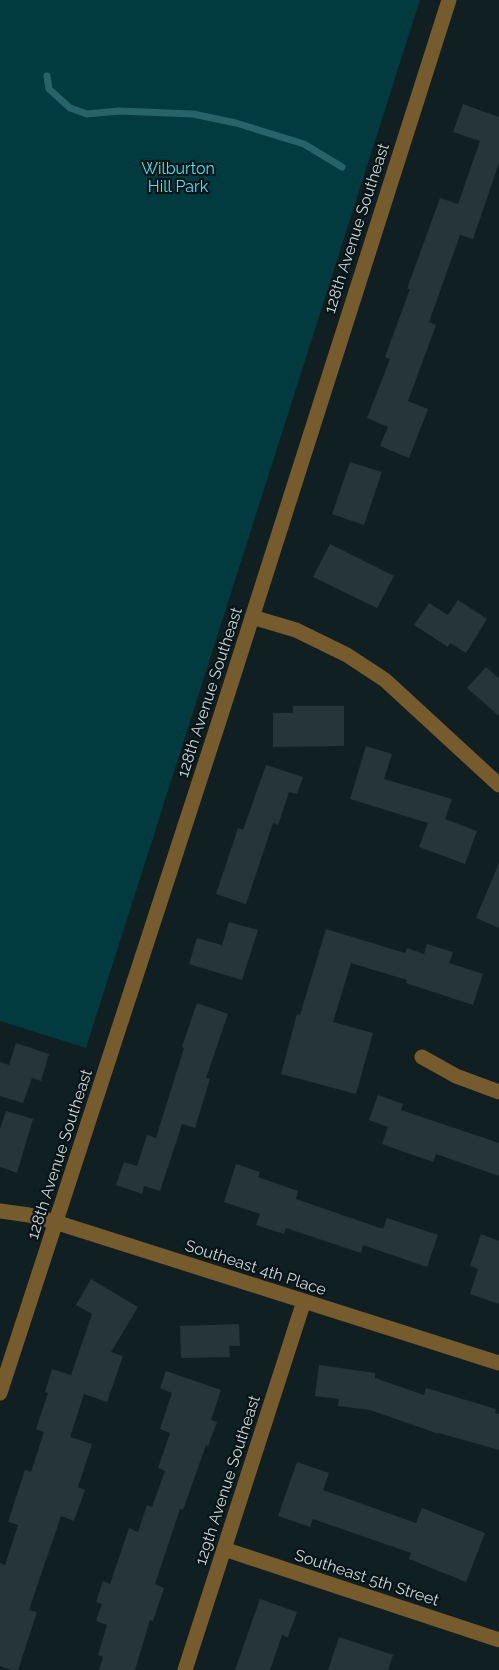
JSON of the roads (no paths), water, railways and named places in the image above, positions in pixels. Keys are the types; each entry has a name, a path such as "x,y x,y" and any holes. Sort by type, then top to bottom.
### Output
{"street":[{"name":"128th Avenue Southeast","path":"0,1393 449,0"},
{"path":"252,617 296,630 337,650 385,680 499,784"},
{"path":"422,1057 456,1076 499,1092"},
{"name":"Southeast 4th Place","path":"0,1211 55,1222 499,1363"},
{"name":"129th Avenue Southeast","path":"185,1670 304,1300"},
{"name":"Southeast 5th Street","path":"224,1549 499,1640"}],"waterway":[{"path":"47,76 49,89 70,108 87,114 119,111 193,114 236,123 304,144 342,167"}],"park label":[{"name":"Wilburton Hill Park","path":"178,177"}]}
